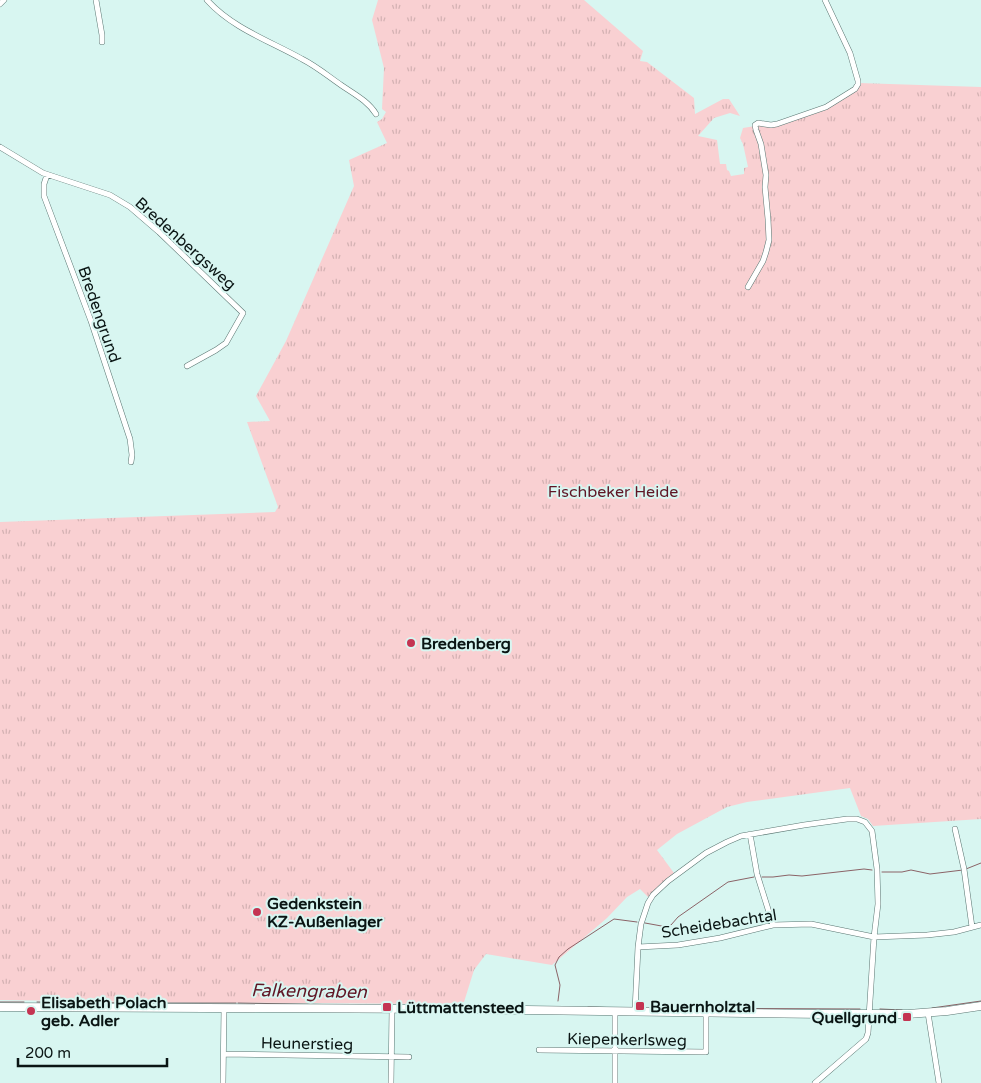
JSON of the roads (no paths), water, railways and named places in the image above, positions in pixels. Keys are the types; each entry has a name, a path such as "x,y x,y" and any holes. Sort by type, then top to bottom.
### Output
{"street":[{"path":"0,4 4,0"},
{"path":"96,0 102,42"},
{"path":"207,0 218,12 236,24 316,67 369,104 376,114"},
{"path":"748,287 763,261 768,240 766,175 761,144 755,125 758,123 777,124 821,109 855,89 858,84 850,53 825,0"},
{"name":"Bredenbergsweg","path":"0,147 47,175 110,195 130,207 159,232 243,313 226,343 187,366"},
{"name":"Bredengrund","path":"47,175 44,184 44,196 91,321 130,439 132,450 131,462"},
{"path":"635,1011 641,924 648,903 657,891 680,871 706,853 727,842 750,834 804,824 847,819 862,820 868,824 872,834 877,869 878,904 868,1033 866,1039 815,1083"},
{"path":"955,829 964,869 972,927"},
{"path":"750,834 757,874 773,925"},
{"name":"Scheidebachtal","path":"638,947 678,945 773,925 810,924 874,937 954,932 981,924"},
{"path":"0,1007 908,1014 981,1006"},
{"path":"223,1083 224,1009"},
{"path":"391,1083 392,1009"},
{"path":"615,1011 615,1083"},
{"name":"Kiepenkerlsweg","path":"539,1050 706,1052 706,1013"},
{"path":"928,1013 939,1083"},
{"name":"Heunerstieg","path":"224,1054 391,1057"},
{"path":"391,1057 408,1057"}],"waterway":[{"path":"966,869 981,863"},
{"path":"762,877 802,876 864,869 872,870"},
{"path":"882,872 911,870 930,874 963,870"},
{"path":"645,923 667,927 678,917 728,882 754,877"},
{"path":"558,1001 560,985 555,965 559,957 614,919 637,922"},
{"name":"Falkengraben","path":"37,1002 131,1003 146,1001 151,1003 236,1003"},
{"name":"Falkengraben","path":"932,1008 981,1001"},
{"name":"Falkengraben","path":"0,1002 24,1002"},
{"name":"Falkengraben","path":"238,1003 350,1005"},
{"name":"Falkengraben","path":"588,1007 624,1008"},
{"name":"Falkengraben","path":"646,1008 860,1009"},
{"name":"Falkengraben","path":"880,1009 902,1010"}],"place":[{"name":"Bredenberg","path":"411,643"},
{"name":"Gedenkstein KZ-Außenlager","path":"257,912"},
{"name":"Bauernholztal","path":"640,1006"},
{"name":"Lüttmattensteed","path":"387,1007"},
{"name":"Elisabeth Polach geb. Adler","path":"31,1011"},
{"name":"Quellgrund","path":"907,1017"}],"park label":[{"name":"Fischbeker Heide","path":"613,491"}]}
